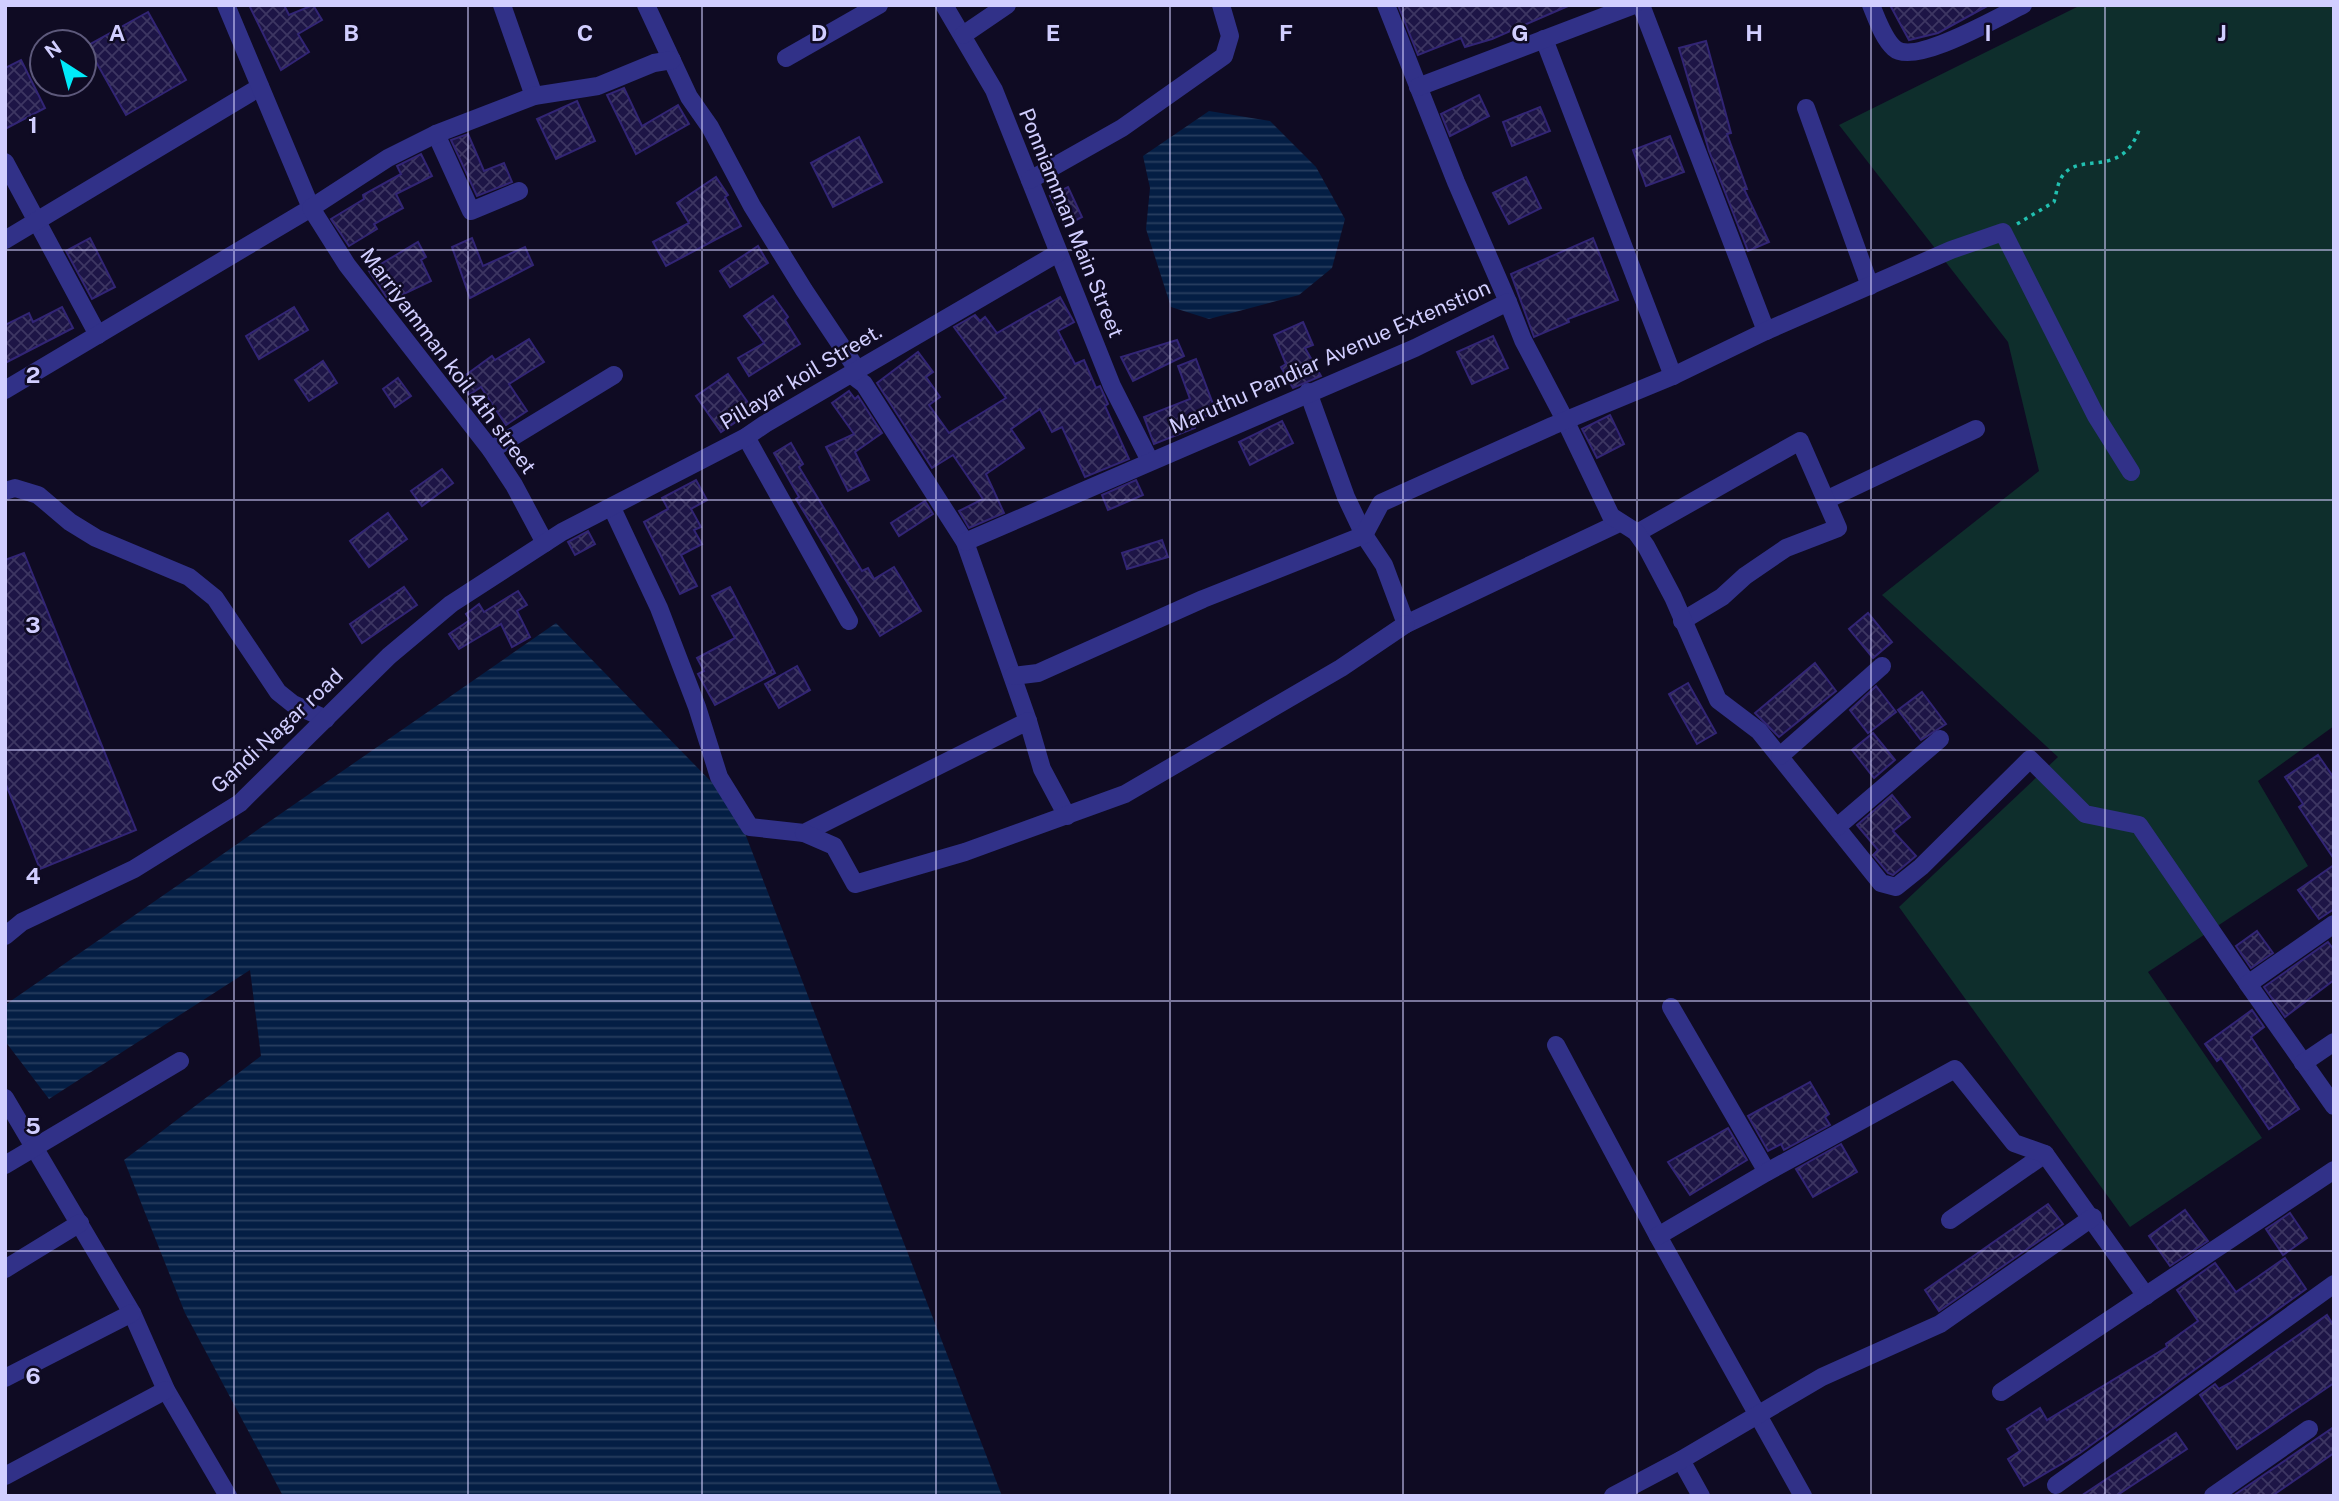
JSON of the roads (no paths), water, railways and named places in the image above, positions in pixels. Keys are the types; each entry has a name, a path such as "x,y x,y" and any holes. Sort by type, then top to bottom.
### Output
{"street":[{"name":"Marriyamman koil 4th street","path":"226,5 311,208 347,265 491,450 514,485 545,543"},
{"path":"502,5 534,96"},
{"path":"646,5 689,97 710,127 752,206 855,373 965,542 1013,676 1042,769 1067,816"},
{"path":"786,58 879,5"},
{"name":"Ponniamman Main Street","path":"944,5 994,90 1112,386 1150,461"},
{"path":"964,35 1007,5"},
{"path":"1030,180 1122,128 1224,56 1230,36 1221,5"},
{"path":"1386,5 1508,302"},
{"path":"1418,87 1634,5"},
{"path":"1641,5 1766,331"},
{"path":"1871,5 1886,37 1895,49 1906,55 1933,48 2003,10 2024,5"},
{"path":"1544,39 1673,376"},
{"path":"5,390 311,208 388,158 436,134 534,96 598,86 654,63 672,60"},
{"path":"5,240 260,87"},
{"path":"1806,108 1870,286"},
{"path":"436,134 471,211 519,191"},
{"path":"5,162 98,335"},
{"path":"1013,676 1038,673 1203,600 1364,535 1381,503 1565,420 1673,376 1766,331 2003,232 2096,416 2131,472"},
{"name":"Pillayar koil Street.","path":"562,532 746,437 1058,253"},
{"name":"Maruthu Pandiar Avenue Extenstion","path":"965,542 1415,348 1508,302 1523,340 1611,516 1637,534 1673,597 1718,700 1759,732 1881,883 1896,887 1921,867 2030,759 2085,814 2139,825 2248,984"},
{"path":"491,450 614,374"},
{"path":"1308,392 1346,497 1364,535 1384,565 1406,624"},
{"path":"1826,500 1976,429"},
{"path":"746,437 849,621"},
{"path":"1637,534 1800,441 1838,528 1786,548 1745,576 1722,597 1682,621"},
{"path":"5,491 15,488 38,495 70,522 96,538 190,577 215,598 278,692 293,704 326,719"},
{"path":"611,508 659,608 697,707 719,777 750,827 804,832 834,846 855,884 965,852 1125,794 1340,668 1406,624 1619,523"},
{"name":"Gandi Nagar road","path":"5,936 22,922 134,869 240,803 389,656 451,604 562,532"},
{"path":"1780,756 1882,666"},
{"path":"804,832 1028,721"},
{"path":"1837,827 1940,739"},
{"path":"2334,924 2248,984 2334,1106"},
{"path":"1671,1007 1767,1172"},
{"path":"2303,1063 2334,1042"},
{"path":"1556,1045 1658,1236 1803,1496"},
{"path":"5,1165 180,1061"},
{"path":"1658,1236 1767,1172 1955,1069 2014,1143 2045,1154 2093,1217 2146,1296"},
{"path":"5,1098 132,1312 166,1390 222,1494"},
{"path":"1950,1220 2045,1154"},
{"path":"2001,1392 2334,1170"},
{"path":"1613,1496 1681,1460 1756,1413 1822,1377 1940,1324 2093,1217"},
{"path":"5,1269 80,1223"},
{"path":"2056,1485 2334,1284"},
{"path":"5,1378 132,1312"},
{"path":"5,1476 166,1390"},
{"path":"2213,1496 2309,1429"},
{"path":"1681,1460 1701,1496"}],"water":[{"path":"1209,111 1270,121 1316,167 1345,219 1332,268 1299,295 1209,319 1171,307 1146,229 1150,188 1143,156"},
{"path":"556,623 734,805 1002,1496 283,1496 185,1313 124,1160 261,1056 250,970 49,1099 5,1041 5,1005"}]}
